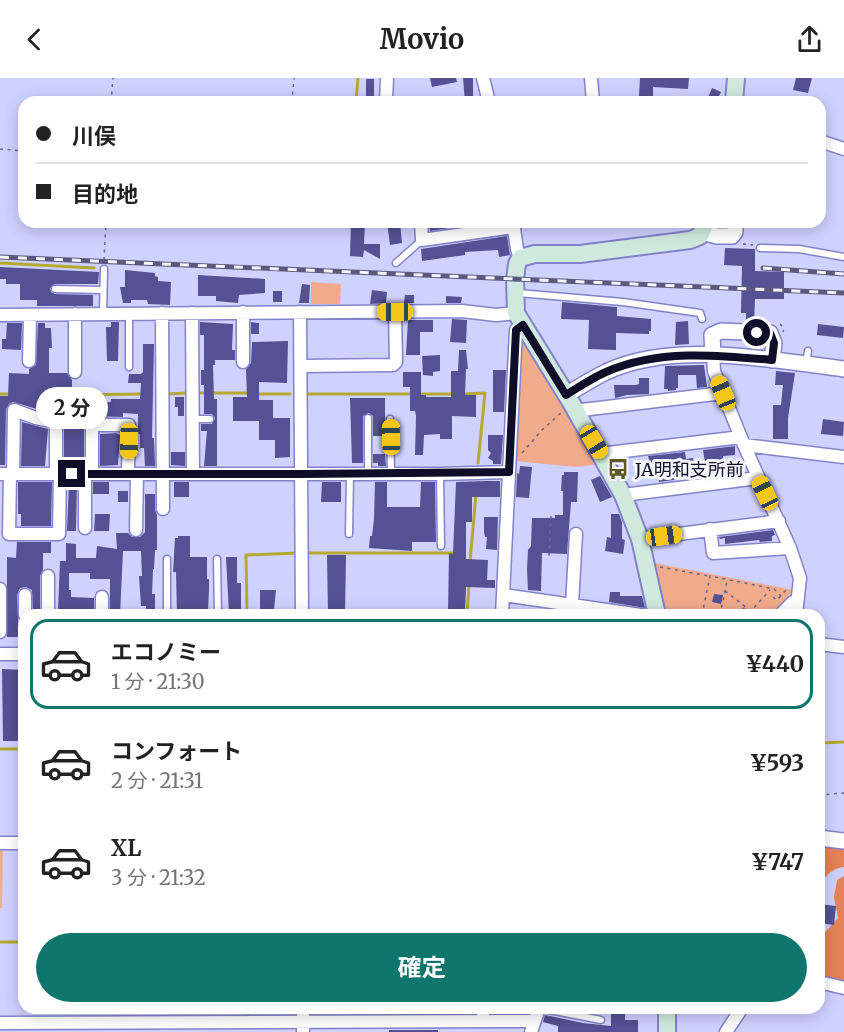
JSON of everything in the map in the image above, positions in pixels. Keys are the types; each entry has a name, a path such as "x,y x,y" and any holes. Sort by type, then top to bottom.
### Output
{"main road":[{"path":"734,96 736,78"},
{"path":"656,609 640,539 623,495 520,319 515,293 517,264 520,258 535,254 580,254 690,240 700,236 704,228"},
{"path":"667,1014 667,1032"}],"street":[{"path":"386,96 387,78"},
{"path":"483,78 488,96"},
{"path":"591,78 592,96"},
{"path":"826,143 844,149"},
{"path":"421,228 422,240 495,228"},
{"path":"514,228 520,258"},
{"path":"705,228 717,236 732,236 735,228"},
{"path":"0,315 468,311 520,319 516,330 509,472 510,508 503,609"},
{"path":"243,312 243,362"},
{"path":"300,312 302,609"},
{"path":"301,366 393,365 396,362 395,312"},
{"path":"162,313 163,509"},
{"path":"192,313 193,474"},
{"path":"75,314 75,372"},
{"path":"29,361 30,315"},
{"path":"772,360 774,343 770,333 721,331 712,335 714,371 742,441 790,548 800,578 796,609"},
{"path":"569,406 608,371 638,362 674,356 713,355 772,360 807,357 844,369"},
{"path":"569,406 582,410 723,393"},
{"path":"14,410 56,422 58,534 9,534 8,474 14,410"},
{"path":"85,528 92,425 129,425 136,530"},
{"path":"602,456 608,453 662,446 742,441 844,457"},
{"path":"8,474 509,472"},
{"path":"623,495 758,478"},
{"path":"640,539 779,522"},
{"path":"710,529 713,553 790,548"},
{"path":"572,605 576,534"},
{"path":"48,576 48,609"},
{"path":"0,589 0,632"},
{"path":"25,609 26,595"},
{"path":"504,595 548,599 600,609"},
{"path":"102,597 102,609"},
{"path":"786,609 793,602 797,602"},
{"path":"825,645 844,647"},
{"path":"0,654 18,654"},
{"path":"825,839 844,841"},
{"path":"0,843 18,843"},
{"path":"825,983 844,988"},
{"path":"483,1014 483,1021"},
{"path":"726,1032 738,1014"},
{"path":"0,1023 303,1027 483,1021 533,1027"}],"lane":[{"path":"396,263 422,240"},
{"path":"760,248 799,249 844,257"},
{"path":"103,314 104,269"},
{"path":"55,289 103,290"},
{"path":"515,293 623,302 700,313 702,319"},
{"path":"129,313 129,367"},
{"path":"368,418 368,473"},
{"path":"194,419 210,419"},
{"path":"390,419 392,474"},
{"path":"349,534 350,474"},
{"path":"440,474 441,546"},
{"path":"167,559 167,609"},
{"path":"217,559 218,609"},
{"path":"570,1014 601,1020"}],"path":[{"path":"112,96 113,78"},
{"path":"292,96 294,78"},
{"path":"0,150 18,151"},
{"path":"104,269 106,228"},
{"path":"742,244 756,245 760,248"},
{"path":"518,458 542,430 569,406"},
{"path":"549,556 551,516"},
{"path":"656,567 774,589 781,596"},
{"path":"703,609 710,576"},
{"path":"721,609 728,580"},
{"path":"753,609 770,590"},
{"path":"725,591 749,609"},
{"path":"773,597 777,600"},
{"path":"825,795 844,793"}],"shaded area":[{"path":"311,282 341,284 340,304 311,304"},
{"path":"525,337 599,464 577,467 515,461 521,338"},
{"path":"654,563 793,590 778,609 665,609"},
{"path":"825,845 844,847 844,867 825,878"},
{"path":"0,849 3,849 2,908 0,908"},
{"path":"844,876 844,981 825,976 825,932 838,918 834,897 837,880"}],"building":[{"path":"430,78 456,78 457,82 432,87"},
{"path":"463,78 473,78 473,96 464,96"},
{"path":"640,78 689,78 688,89 653,87 653,96 639,96"},
{"path":"796,78 812,78 808,93 793,90"},
{"path":"366,79 374,79 374,96 366,96"},
{"path":"712,88 721,92 719,96 709,96"},
{"path":"351,228 365,228 364,244 380,244 380,259 364,250 363,257 350,256"},
{"path":"388,228 401,228 402,243 390,245"},
{"path":"430,228 449,228 430,231"},
{"path":"507,236 510,255 499,257 498,250 465,252 465,255 422,261 421,249"},
{"path":"725,248 755,249 755,271 784,272 784,299 755,299 754,323 746,322 746,313 741,313 742,266 724,265"},
{"path":"0,267 99,272 98,284 55,284 50,288 55,294 93,295 93,306 37,306 37,300 20,300 20,284 6,284 6,279 0,279"},
{"path":"125,270 155,273 158,281 171,282 170,305 148,304 147,300 131,300 131,303 123,303 120,287 125,287"},
{"path":"198,275 265,279 265,293 239,295 238,303 216,301 216,296 198,296"},
{"path":"302,284 310,285 309,303 299,303"},
{"path":"372,290 387,292 386,303 370,304"},
{"path":"273,291 282,291 282,302 273,302"},
{"path":"405,295 414,295 414,303 404,303"},
{"path":"446,296 462,297 461,303 446,303"},
{"path":"562,302 617,307 617,316 651,319 651,331 649,334 616,333 616,350 588,349 589,320 561,319"},
{"path":"452,319 467,320 466,343 450,342"},
{"path":"408,320 433,320 433,332 420,332 420,355 406,355"},
{"path":"688,321 689,344 675,345 676,322"},
{"path":"111,322 119,322 118,361 107,361 106,327 111,327"},
{"path":"200,322 233,324 232,350 235,350 235,360 215,360 215,365 213,365 214,399 217,399 217,466 204,466 207,431 201,431 201,424 212,424 215,418 212,414 204,414 204,385 201,385 201,370 204,370 204,335 200,335"},
{"path":"251,322 259,323 259,334 251,334"},
{"path":"7,323 22,323 21,350 2,349 2,339 6,339"},
{"path":"38,323 45,323 45,328 51,328 52,348 49,348 49,373 67,373 72,380 72,399 89,399 88,402 140,399 141,383 128,383 129,374 143,372 143,344 154,344 152,438 154,438 155,466 145,466 144,448 140,448 140,434 138,434 138,414 123,413 123,417 84,416 84,466 79,466 80,463 64,462 64,422 61,416 13,402 6,409 5,465 0,465 0,396 8,396 9,373 29,374 29,369 36,365"},
{"path":"818,324 844,327 843,338 817,335"},
{"path":"288,341 287,383 259,382 259,400 273,400 273,418 290,418 290,457 275,458 275,440 259,440 259,421 233,421 233,397 247,397 246,369 251,363 252,342"},
{"path":"459,350 466,350 468,369 466,369 465,395 476,395 476,417 452,416 452,439 440,439 440,434 424,435 423,455 415,455 416,416 415,411 410,411 410,387 403,387 403,372 421,372 421,395 451,397 451,371 458,371"},
{"path":"440,355 440,371 433,372 433,376 423,375 422,356"},
{"path":"704,365 707,387 697,388 696,375 678,375 676,390 664,389 665,366"},
{"path":"493,370 506,370 504,412 493,412"},
{"path":"776,371 795,373 788,418 788,439 773,439 773,405 781,405 783,385 775,385"},
{"path":"639,378 649,378 649,394 615,398 614,385 636,385 639,384"},
{"path":"175,397 184,397 184,416 178,416"},
{"path":"350,398 385,398 385,436 373,436 373,416 369,413 363,416 363,463 352,463"},
{"path":"823,419 844,422 843,436 821,434"},
{"path":"22,422 48,429 45,466 21,466"},
{"path":"100,434 120,435 118,465 100,466"},
{"path":"488,435 503,435 501,464 493,464 493,461 488,458 491,453 488,450"},
{"path":"735,446 735,455 723,456 725,474 713,475 712,461 705,462 703,450"},
{"path":"171,452 185,452 185,466 171,465"},
{"path":"685,452 686,459 693,458 697,477 659,482 658,474 653,475 648,456"},
{"path":"373,454 385,454 386,466 373,463"},
{"path":"520,466 532,467 529,498 516,497 517,473 519,474"},
{"path":"564,472 578,472 577,502 571,502 567,554 542,553 541,591 528,590 528,550 531,546 532,518 555,518 555,515 563,515 563,491 561,491"},
{"path":"600,476 612,497 600,502 591,480"},
{"path":"500,481 500,497 472,497 472,522 466,522 466,559 488,560 487,580 495,580 495,588 466,587 465,609 448,609 449,553 453,554 456,482"},
{"path":"18,482 52,482 51,526 21,526 21,514 18,514"},
{"path":"69,482 77,482 76,531 67,531"},
{"path":"93,482 109,482 109,494 93,494"},
{"path":"174,482 189,482 189,497 174,497"},
{"path":"322,482 341,482 341,502 321,502"},
{"path":"375,482 387,482 387,507 420,507 421,482 435,482 436,542 412,542 412,551 369,548 374,519"},
{"path":"118,491 128,491 128,502 118,502"},
{"path":"145,494 155,494 157,550 155,550 152,594 155,594 155,609 146,609 146,606 141,606 139,576 142,576 141,551 123,551 120,609 110,609 110,579 90,579 90,573 69,573 71,597 94,598 94,609 58,609 60,561 66,561 66,543 76,544 76,558 96,558 97,546 117,549 116,533 128,533 132,537 140,537 145,532"},
{"path":"95,514 110,514 109,531 94,531"},
{"path":"611,514 619,514 622,522 622,539 625,540 623,554 605,551 607,537 611,538"},
{"path":"484,517 498,517 497,550 486,549"},
{"path":"773,530 775,535 772,536 772,541 760,542 759,540 725,544 725,538 720,539 719,537"},
{"path":"178,536 190,536 190,557 207,557 208,609 177,609 176,572 173,572 175,538"},
{"path":"17,542 51,542 51,553 43,553 40,609 33,609 32,590 26,587 20,588 17,595 18,637 7,637 7,557 16,558"},
{"path":"327,555 346,555 345,609 328,609"},
{"path":"226,557 237,557 237,583 241,583 241,609 229,609"},
{"path":"260,590 276,590 274,609 260,609"},
{"path":"610,592 620,592 620,596 642,596 645,608 609,602"},
{"path":"714,594 723,595 721,604 712,602"},
{"path":"2,669 18,670 18,741 3,741"},
{"path":"825,905 836,906 834,925 825,924"},
{"path":"611,1014 625,1014 625,1020 638,1020 638,1032 558,1032 558,1026 543,1022 545,1015 611,1026"},
{"path":"389,1030 438,1030 438,1032 389,1032"}],"waterway":[{"path":"356,96 358,78"},
{"path":"0,263 94,268"},
{"path":"168,394 188,393"},
{"path":"197,393 250,393"},
{"path":"464,394 485,393 478,463"},
{"path":"0,394 11,394"},
{"path":"69,395 143,394"},
{"path":"256,394 290,394"},
{"path":"306,394 412,394"},
{"path":"419,394 454,394"},
{"path":"470,562 476,494"},
{"path":"247,609 246,555 298,553"},
{"path":"304,553 457,553"},
{"path":"467,609 469,584"},
{"path":"825,743 844,742"},
{"path":"0,749 18,749"},
{"path":"0,942 18,942"}],"railway":[{"path":"0,257 844,293"},
{"path":"763,268 844,274"}],"place":[{"name":"JA明和支所前","path":"618,469"}],"route":[{"path":"72,474 509,472 516,330 523,325 566,395 608,371 655,359 705,354 772,360 773,338 770,333 757,333"}]}
